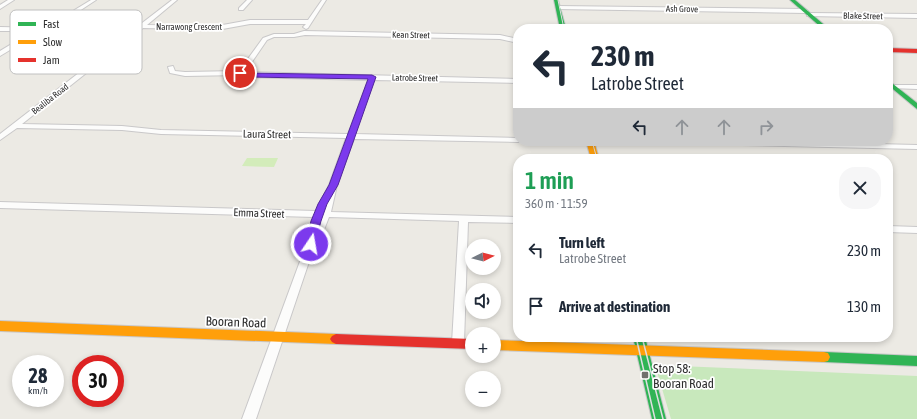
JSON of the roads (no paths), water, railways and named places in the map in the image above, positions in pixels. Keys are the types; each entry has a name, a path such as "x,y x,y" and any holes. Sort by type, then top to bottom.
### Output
{"street":[{"path":"0,6 12,0"},
{"path":"78,10 94,0"},
{"name":"Bealiba Road","path":"142,26 175,0"},
{"path":"241,9 250,0"},
{"path":"304,33 303,31 308,22 324,0"},
{"path":"792,0 820,24"},
{"path":"557,4 562,24"},
{"name":"Ash Grove","path":"557,4 807,13"},
{"name":"Blake Street","path":"807,13 917,16"},
{"name":"Narrawong Crescent","path":"142,26 217,28 250,22 308,22"},
{"name":"Kean Street","path":"240,73 266,38 272,36 292,36 304,33 500,37 513,40"},
{"path":"0,54 10,48"},
{"path":"893,50 917,51"},
{"name":"Latrobe Street","path":"171,67 172,72 180,73 240,73 248,75 513,81"},
{"name":"Bealiba Road","path":"0,138 81,74"},
{"path":"249,419 311,244 320,230 322,215 372,77"},
{"path":"893,84 917,87"},
{"path":"893,87 917,107"},
{"name":"Laura Street","path":"16,126 513,140"},
{"path":"873,146 917,147"},
{"name":"Emma Street","path":"0,205 513,220"},
{"path":"458,343 464,219"},
{"path":"893,229 917,230"},
{"name":"Booran Road","path":"0,326 465,344"},
{"path":"640,342 659,419"},
{"path":"501,345 917,361"}],"tram line":[{"path":"558,0 563,24"},
{"path":"593,146 596,154"},
{"path":"637,342 655,419"},
{"path":"643,342 663,419"}],"place":[{"name":"Stop 58: Booran Road","path":"645,375"}]}
